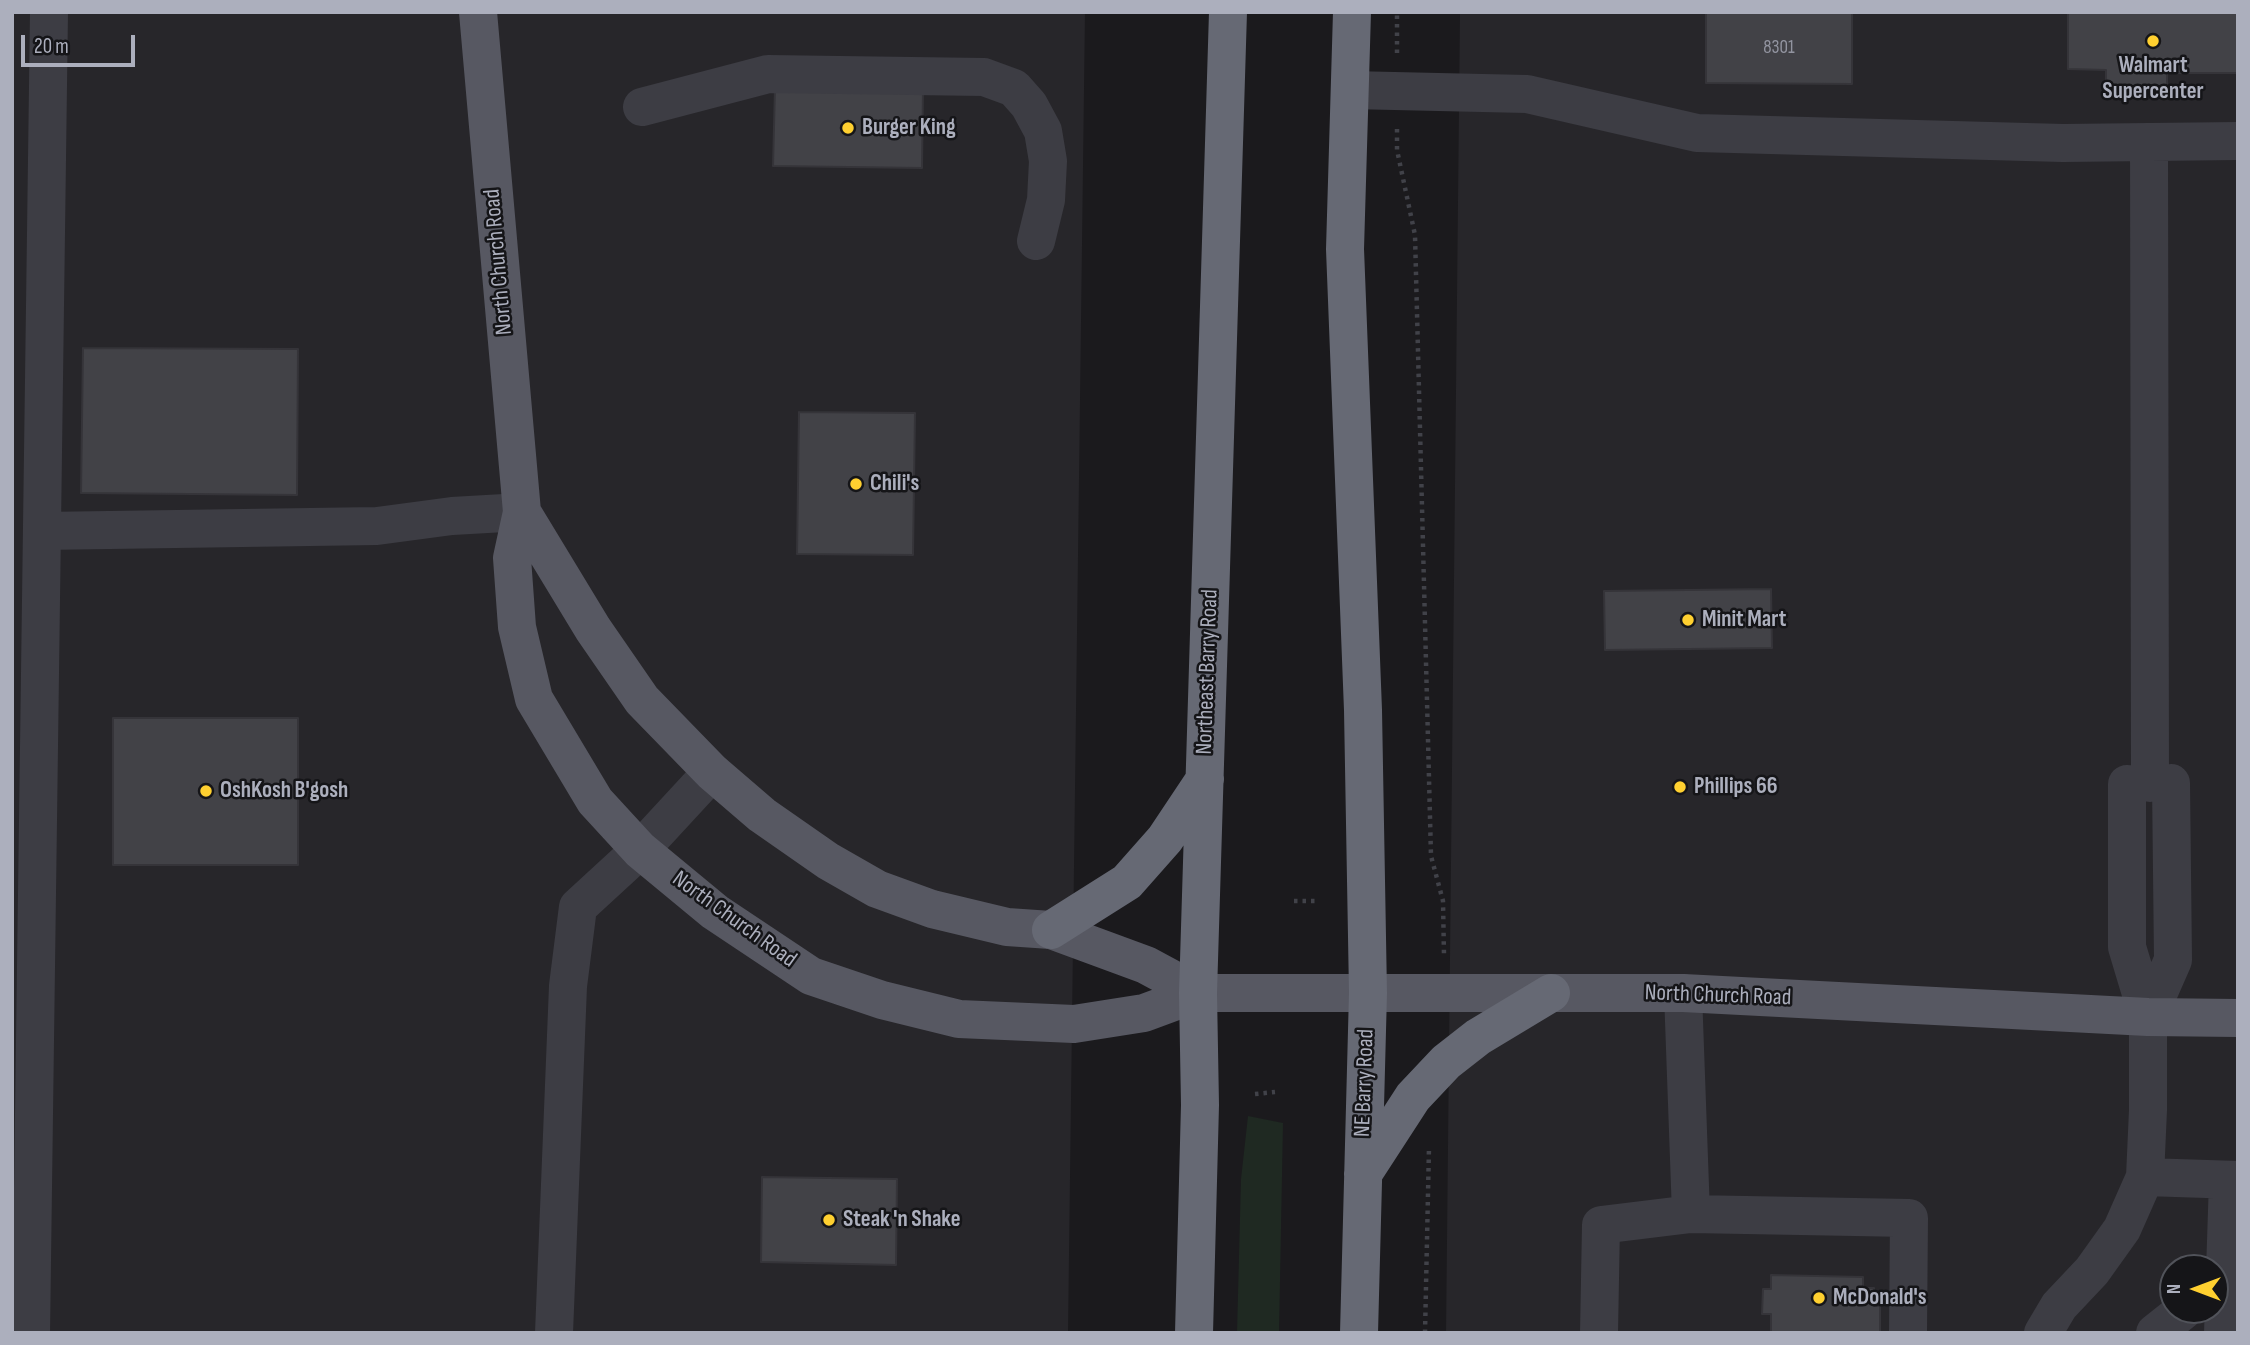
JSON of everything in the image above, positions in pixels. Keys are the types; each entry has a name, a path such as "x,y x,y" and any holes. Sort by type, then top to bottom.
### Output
{"highway":[{"name":"Northeast Barry Road","path":"1194,1333 1200,1105 1198,993 1228,12"},
{"path":"1352,12 1345,249 1363,710 1368,993"},
{"path":"1051,930 1127,881 1166,839 1205,779"},
{"name":"NE Barry Road","path":"1363,1174 1368,993"},
{"path":"1359,1333 1363,1174 1413,1097 1446,1062 1478,1037 1551,993"}],"main road":[{"name":"North Church Road","path":"478,12 522,512 512,558 517,627 534,699 594,801 640,850 715,912 811,976 882,1000 959,1020 1074,1024 1144,1013 1198,993 1683,993 2148,1017 2238,1018"},
{"name":"North Church Road","path":"522,512 593,629 642,700 712,772 762,814 828,861 877,889 932,909 1007,927 1051,930 1146,965 1198,993"}],"street":[{"path":"31,1333 49,12"},
{"path":"642,107 768,74 984,78 1010,86 1029,104 1043,131 1048,161 1046,200 1035,241"},
{"path":"1350,90 1527,94 1697,133 2063,143 2238,141"},
{"path":"2043,1333 2059,1306 2092,1271 2122,1229 2145,1177 2148,1017 2173,960 2149,783 2150,142"},
{"path":"42,531 377,526 452,516 522,512"},
{"path":"554,1333 568,986 578,907 640,850 712,772"},
{"path":"1683,993 1691,1214"},
{"path":"2145,1177 2233,1180 2224,1254"},
{"path":"1599,1333 1601,1225 1691,1214 1909,1218 1908,1333"}],"path":[{"path":"1397,12 1397,57"},
{"path":"1397,150 1415,235 1431,856 1443,901"},
{"path":"1294,901 1316,901"},
{"path":"1255,1094 1275,1092"},
{"path":"1425,1333 1429,1145"}],"shaded area":[{"path":"12,12 1085,12 1068,1333 12,1333"},
{"path":"1460,12 2238,12 2238,1333 1446,1333"},
{"path":"1248,1116 1283,1123 1279,1333 1237,1333 1241,1179"}],"building":[{"path":"1706,12 1852,12 1852,84 1706,83"},
{"name":"Walmart Supercenter","path":"2068,12 2238,12 2238,73 2167,73 2167,97 2106,97 2106,70 2068,69"},
{"name":"Burger King","path":"775,87 923,89 922,168 773,166"},
{"path":"83,348 298,349 297,495 81,493"},
{"name":"Chili's","path":"799,412 915,413 913,555 797,554"},
{"name":"Minit Mart","path":"1771,589 1772,648 1605,650 1604,591"},
{"name":"OshKosh B'gosh","path":"113,718 298,718 298,865 113,865"},
{"name":"Steak 'n Shake","path":"762,1177 897,1179 896,1265 761,1262"},
{"name":"McDonald's","path":"1771,1275 1863,1277 1863,1288 1874,1288 1874,1306 1880,1306 1880,1333 1771,1333 1771,1314 1762,1314 1763,1289 1771,1289"}],"place":[{"name":"Walmart Supercenter","path":"2153,41"},
{"name":"Burger King","path":"848,128"},
{"name":"Chili's","path":"856,484"},
{"name":"Minit Mart","path":"1688,620"},
{"name":"Phillips 66","path":"1680,787"},
{"name":"OshKosh B'gosh","path":"206,791"},
{"name":"Steak 'n Shake","path":"829,1220"},
{"name":"McDonald's","path":"1819,1298"}]}
